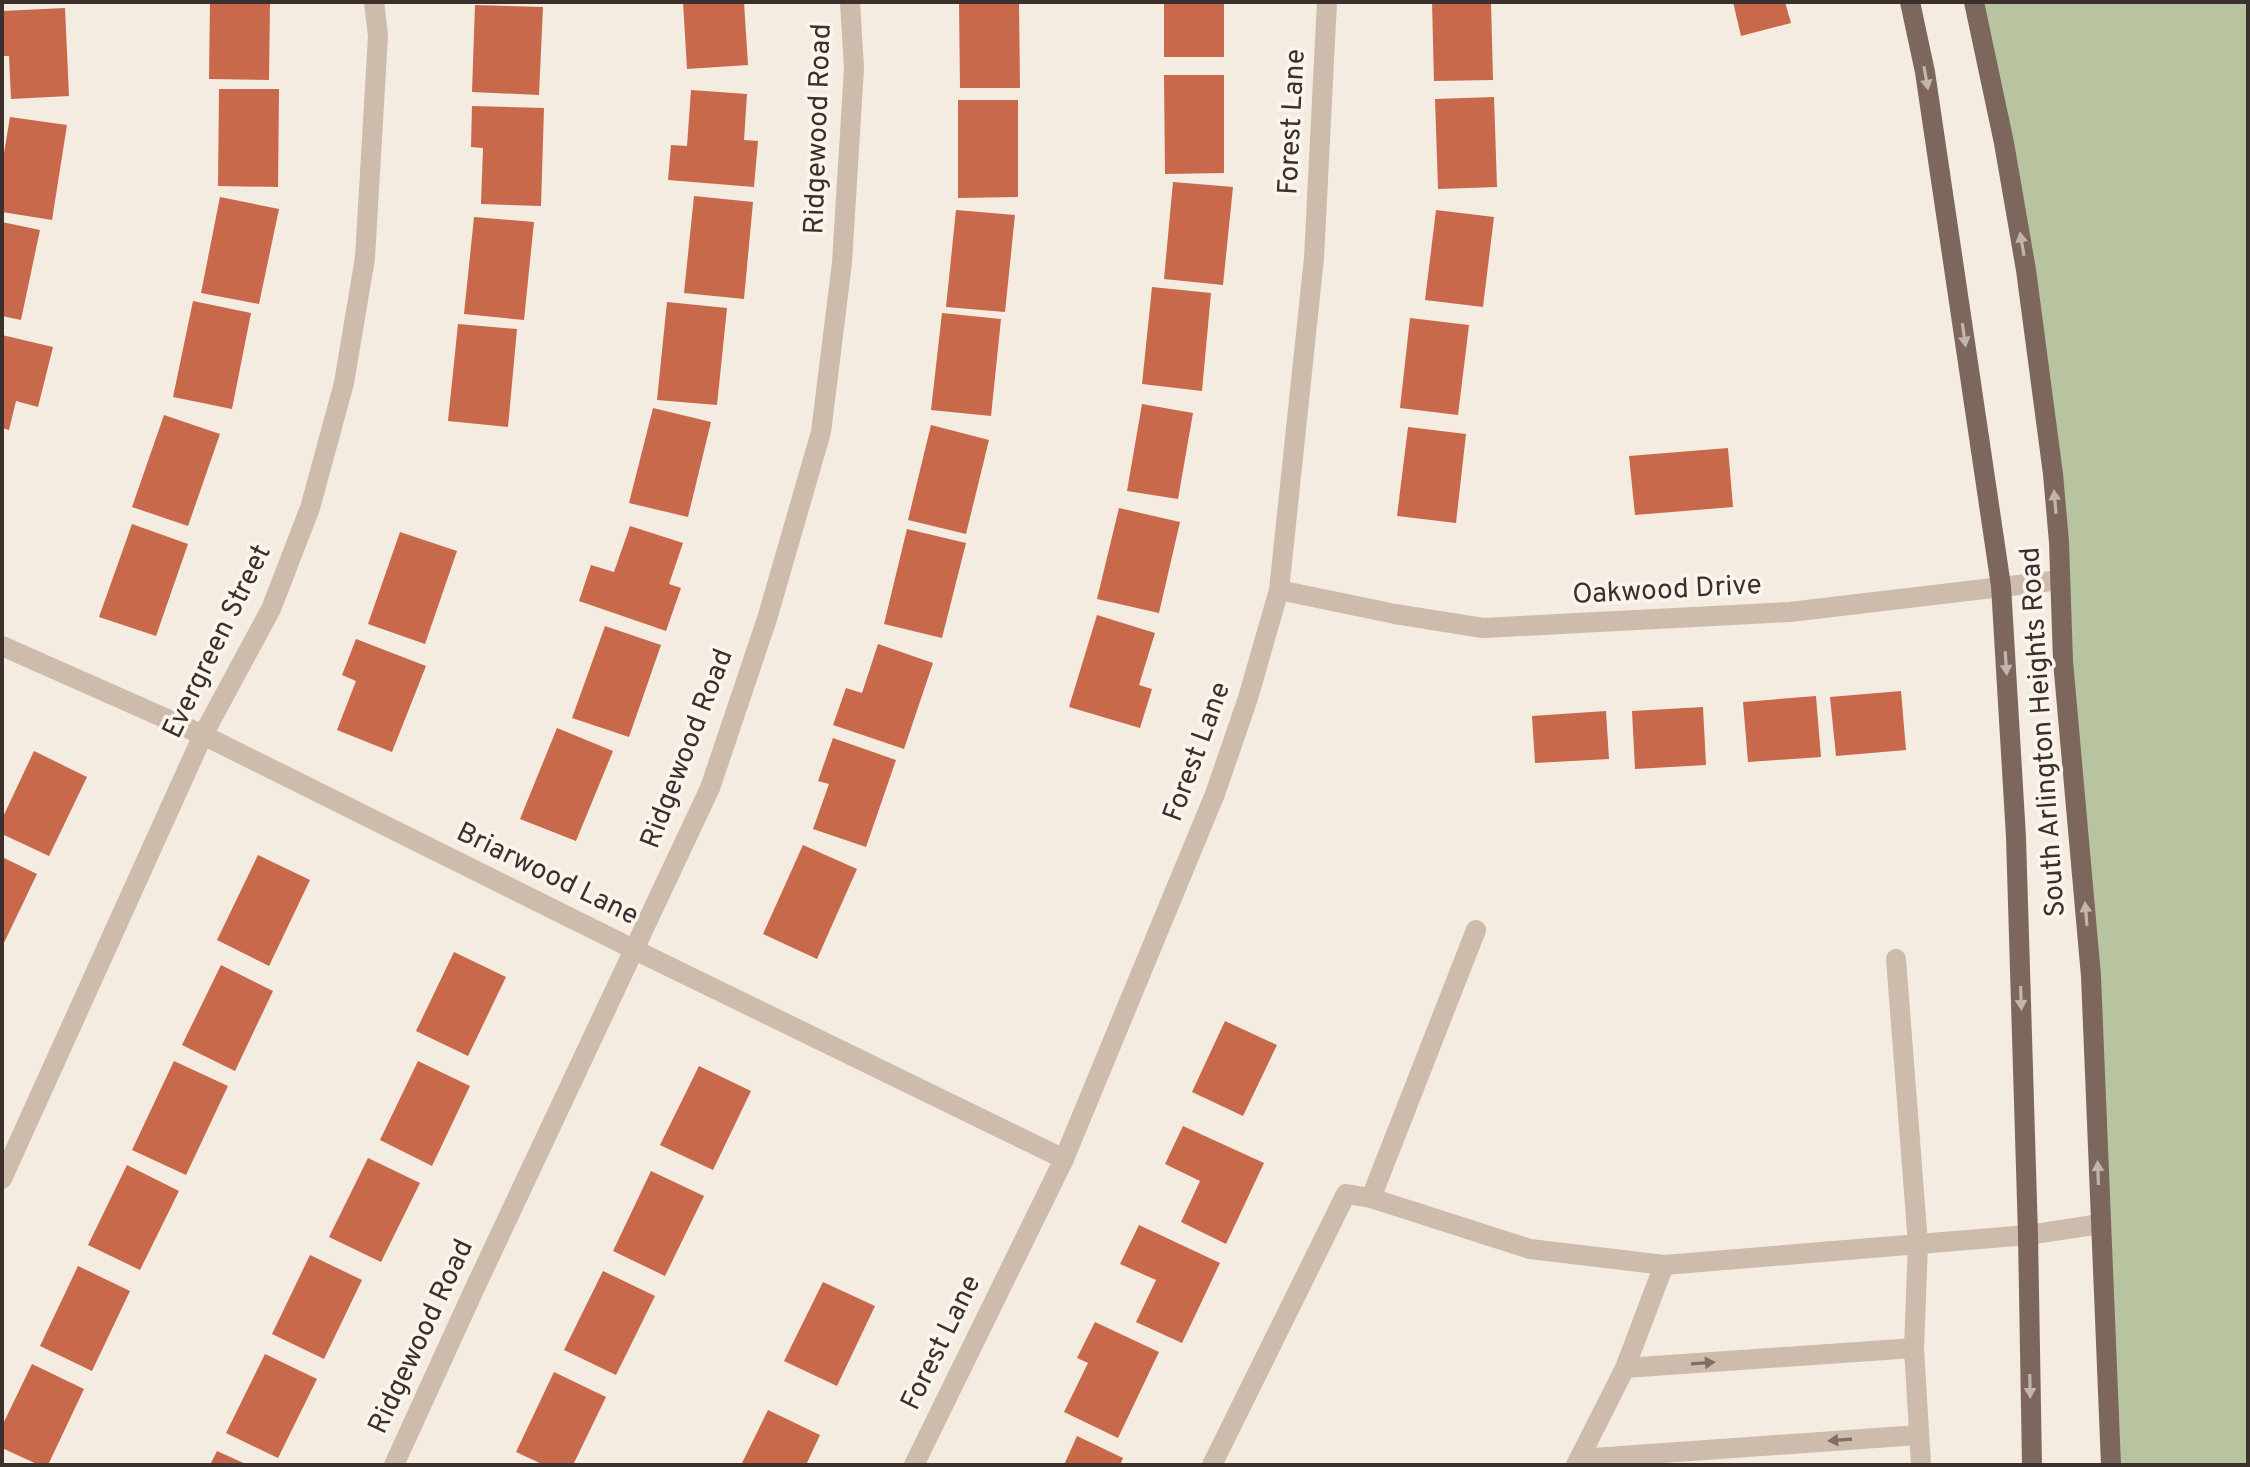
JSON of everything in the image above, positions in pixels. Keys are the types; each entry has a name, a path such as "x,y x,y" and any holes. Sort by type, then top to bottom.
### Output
{"main road":[{"name":"South Arlington Heights Road","path":"1910,2 1925,72 2001,586 2016,837 2032,1465"},
{"name":"South Arlington Heights Road","path":"1974,2 2004,143 2026,270 2053,474 2063,661 2091,976 2111,1465"}],"street":[{"name":"Evergreen Street","path":"2,1179 203,735 271,609 310,508 344,383 365,258 378,36 374,2"},
{"name":"Ridgewood Road","path":"394,1465 710,788 767,619 821,432 842,263 854,68 850,2"},
{"name":"Forest Lane","path":"914,1465 1064,1159 1215,794 1248,698 1279,590 1314,258 1327,2"},
{"name":"Oakwood Drive","path":"1279,590 1483,628 1790,612 2060,580"},
{"name":"Briarwood Lane","path":"2,646 203,735 1064,1159"},
{"path":"1371,1198 1476,930"},
{"path":"1896,959 1918,1244 1914,1348 1921,1465"},
{"path":"1212,1465 1346,1194 1371,1198 1530,1249 1664,1265 2028,1235 2100,1224"},
{"path":"1578,1462 1625,1368 1664,1265"},
{"path":"1625,1368 1914,1348"},
{"path":"1578,1462 1918,1435"}],"green space":[{"path":"1979,2 2248,2 2248,1465 2111,1465 2053,474"}],"building":[{"path":"210,2 270,2 269,80 209,79"},
{"path":"683,2 744,2 748,65 687,69"},
{"path":"959,2 1019,2 1020,88 960,88"},
{"path":"1164,2 1224,2 1224,57 1164,57"},
{"path":"1432,2 1491,2 1493,80 1434,81"},
{"path":"1733,2 1785,2 1791,23 1741,36"},
{"path":"475,5 543,7 539,95 472,92"},
{"path":"65,8 69,96 11,99 9,56 2,56 2,11"},
{"path":"1164,75 1224,75 1224,173 1165,174"},
{"path":"219,89 279,89 278,187 218,186"},
{"path":"691,90 747,94 744,140 758,141 754,187 668,180 671,145 687,146"},
{"path":"1494,97 1497,187 1438,189 1435,99"},
{"path":"958,100 1018,100 1018,197 958,198"},
{"path":"472,106 544,108 541,206 481,204 483,148 471,147"},
{"path":"10,117 67,125 52,220 2,212 2,165"},
{"path":"1173,182 1233,187 1223,285 1164,279"},
{"path":"694,196 753,202 744,299 684,293"},
{"path":"220,197 279,209 259,304 201,293"},
{"path":"956,210 1015,215 1005,312 946,307"},
{"path":"1436,210 1494,217 1483,307 1425,300"},
{"path":"474,217 534,222 524,320 464,314"},
{"path":"2,222 40,230 21,320 2,316"},
{"path":"1152,287 1211,293 1202,391 1142,384"},
{"path":"193,301 251,313 232,409 173,397"},
{"path":"667,302 727,308 717,405 657,400"},
{"path":"942,313 1001,319 991,416 931,410"},
{"path":"1410,318 1469,325 1458,415 1400,408"},
{"path":"458,324 517,329 508,427 448,421"},
{"path":"2,335 53,347 38,407 16,401 9,430 2,428"},
{"path":"1142,404 1193,413 1178,499 1127,491"},
{"path":"653,408 711,422 688,517 629,503"},
{"path":"164,415 220,434 188,526 132,507"},
{"path":"931,425 989,440 966,534 908,520"},
{"path":"1408,427 1466,434 1456,523 1397,516"},
{"path":"1728,448 1733,507 1635,515 1629,456"},
{"path":"1119,508 1180,522 1159,613 1097,599"},
{"path":"132,524 188,544 156,636 99,617"},
{"path":"630,526 683,543 669,584 681,588 666,631 579,601 591,565 614,572"},
{"path":"907,529 966,543 942,638 884,624"},
{"path":"400,532 457,551 425,644 368,624"},
{"path":"1097,615 1155,633 1139,685 1152,689 1140,728 1069,707"},
{"path":"605,626 661,645 629,737 572,718"},
{"path":"356,639 426,666 392,752 337,730 356,681 342,675"},
{"path":"878,644 933,663 904,749 833,725 846,688 862,693"},
{"path":"1901,691 1906,750 1836,756 1830,697"},
{"path":"1816,696 1821,757 1748,762 1743,702"},
{"path":"1703,707 1706,765 1635,769 1632,711"},
{"path":"1606,711 1609,759 1535,763 1532,716"},
{"path":"557,728 613,751 576,841 520,819"},
{"path":"833,738 896,760 866,847 813,829 829,784 818,781"},
{"path":"34,751 87,777 49,856 2,834 2,819"},
{"path":"803,845 857,869 817,959 763,934"},
{"path":"258,855 310,880 269,966 217,940"},
{"path":"2,857 37,874 2,947"},
{"path":"454,952 506,977 468,1056 416,1031"},
{"path":"221,965 273,991 235,1071 182,1045"},
{"path":"1225,1021 1277,1045 1243,1116 1192,1092"},
{"path":"174,1061 228,1086 186,1175 132,1150"},
{"path":"418,1061 470,1086 432,1166 380,1140"},
{"path":"699,1066 751,1091 713,1170 660,1145"},
{"path":"1183,1126 1264,1163 1226,1244 1181,1222 1200,1181 1165,1164"},
{"path":"368,1158 420,1183 381,1262 329,1237"},
{"path":"127,1165 179,1191 140,1270 88,1245"},
{"path":"651,1171 704,1196 665,1276 613,1251"},
{"path":"1139,1225 1220,1263 1182,1343 1136,1322 1156,1280 1120,1264"},
{"path":"310,1255 362,1280 324,1359 272,1334"},
{"path":"78,1266 130,1291 92,1371 40,1346"},
{"path":"603,1271 655,1296 616,1375 564,1350"},
{"path":"823,1282 875,1306 837,1386 784,1361"},
{"path":"1095,1322 1159,1352 1118,1438 1064,1412 1088,1363 1077,1358"},
{"path":"265,1354 317,1379 278,1458 226,1433"},
{"path":"32,1364 84,1389 48,1465 39,1465 2,1448 2,1426"},
{"path":"554,1372 606,1397 573,1465 544,1465 516,1452"},
{"path":"768,1410 820,1435 806,1465 741,1465"},
{"path":"1077,1436 1123,1458 1120,1465 1064,1465"},
{"path":"217,1451 248,1465 210,1465"}]}
